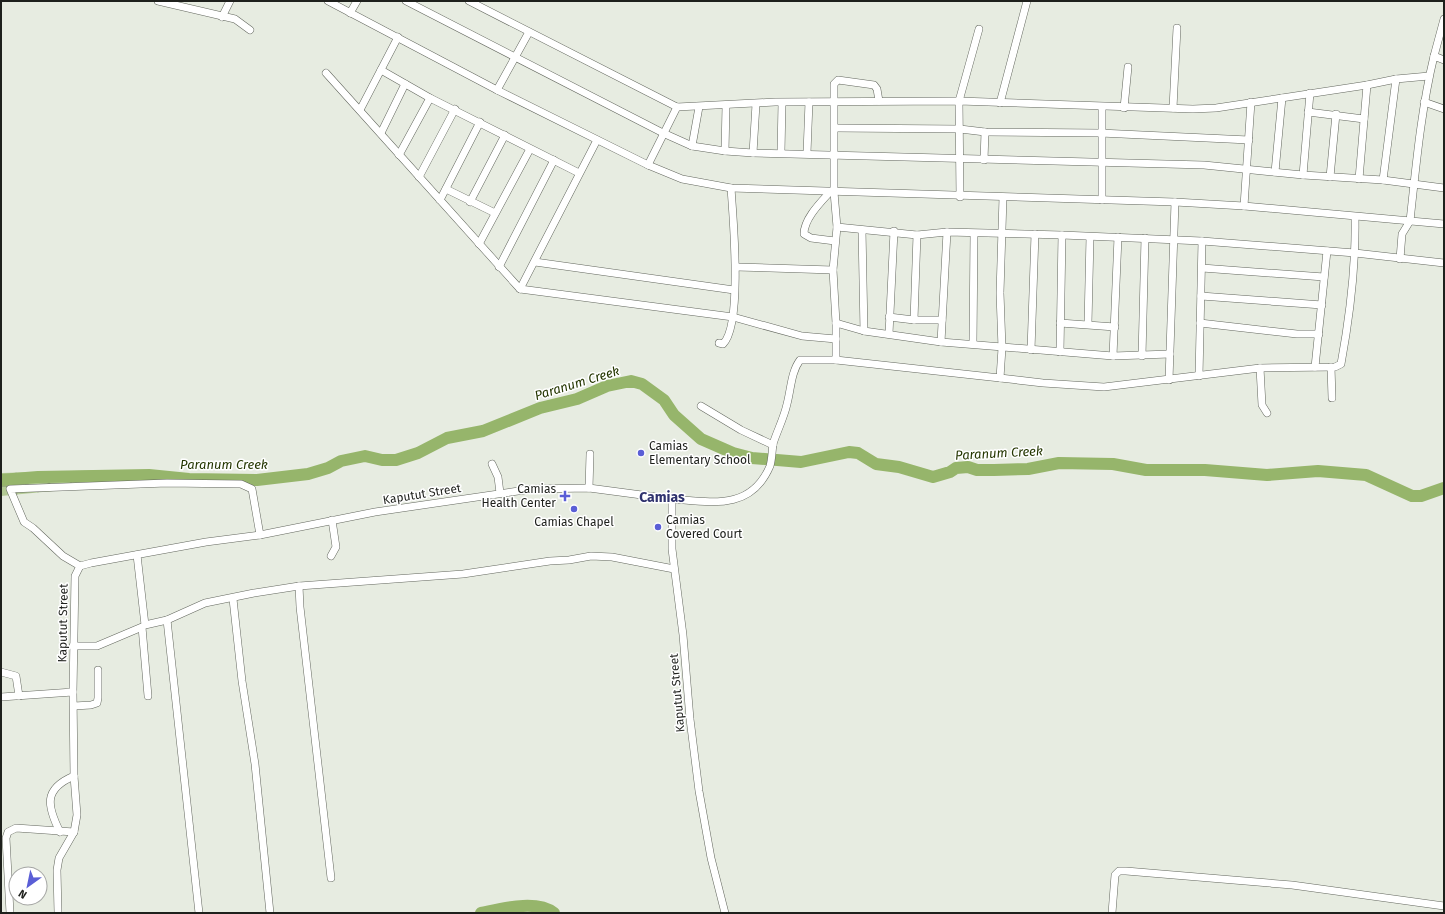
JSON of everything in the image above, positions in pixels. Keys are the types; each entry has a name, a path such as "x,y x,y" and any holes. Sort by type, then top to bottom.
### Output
{"street":[{"path":"158,1 174,3 222,17 238,20 250,30"},
{"path":"222,17 230,1"},
{"path":"328,1 497,90 648,165 682,179 731,188 960,197 1175,202 1244,206 1444,224"},
{"path":"350,13 357,1"},
{"path":"406,1 692,146 725,151 753,153 781,152 984,160 1204,165 1303,175 1383,180 1444,188 1444,182"},
{"path":"469,1 677,107 808,102 959,101 1124,108 1208,108 1367,85 1396,79 1429,76"},
{"path":"1000,103 1027,1"},
{"path":"1400,259 1402,234 1410,221 1424,102 1429,76 1444,19"},
{"path":"1173,108 1178,28"},
{"path":"960,197 959,101 979,29"},
{"path":"497,90 514,56 529,32"},
{"path":"360,110 398,37"},
{"path":"1434,56 1444,60"},
{"path":"1124,108 1128,67"},
{"path":"381,70 430,98 455,109 579,173"},
{"path":"326,73 520,289 733,317 802,336 836,339"},
{"path":"1383,180 1396,79"},
{"path":"836,360 836,323 833,270 836,226 832,192 835,128 834,84 838,80 874,85 878,89 879,101"},
{"path":"381,133 406,84"},
{"path":"1359,179 1367,85"},
{"path":"1303,175 1310,93"},
{"path":"399,155 430,98"},
{"path":"1275,172 1282,98"},
{"path":"807,153 808,102"},
{"path":"1244,206 1248,170 1251,102"},
{"path":"1424,102 1444,109"},
{"path":"781,152 782,103"},
{"path":"753,153 756,104"},
{"path":"725,151 726,106"},
{"path":"648,165 677,107"},
{"path":"692,146 699,107"},
{"path":"1102,107 1100,133 1102,200"},
{"path":"419,177 455,109"},
{"path":"1308,112 1336,114 1364,119"},
{"path":"1330,177 1336,114"},
{"path":"440,200 480,122"},
{"path":"835,128 960,129 985,132 1100,133 1249,140"},
{"path":"984,160 985,132"},
{"path":"470,202 505,135"},
{"path":"520,289 597,140"},
{"path":"479,244 530,148"},
{"path":"499,267 554,160"},
{"path":"719,343 723,344 726,340 733,317 736,267 731,188"},
{"path":"446,189 495,213"},
{"path":"832,192 818,206 804,227 804,234 811,238 835,240"},
{"path":"1000,378 1002,348 1000,293 1003,197"},
{"path":"1169,380 1175,202"},
{"path":"672,499 716,503 736,500 745,496 756,486 770,466 773,448 785,413 797,365 800,360 836,360 1043,383 1104,387 1260,368 1331,367 1341,364 1355,253 1355,217"},
{"path":"836,226 862,230 894,231 917,235 947,232 1202,241 1355,253 1444,263"},
{"path":"862,230 864,331"},
{"path":"889,334 894,231"},
{"path":"941,342 947,232"},
{"path":"973,344 974,234"},
{"path":"1031,350 1035,234"},
{"path":"914,320 917,235"},
{"path":"1060,352 1062,235"},
{"path":"1088,324 1090,237"},
{"path":"1113,356 1118,237"},
{"path":"1142,356 1145,238"},
{"path":"1199,376 1202,241"},
{"path":"1315,367 1327,251"},
{"path":"535,262 734,290"},
{"path":"736,267 833,270"},
{"path":"1202,268 1324,277"},
{"path":"1201,296 1322,305"},
{"path":"889,317 914,320 942,320"},
{"path":"836,323 864,331 941,342 1002,348 1113,356 1170,354"},
{"path":"1060,323 1115,327"},
{"path":"1200,323 1297,334 1319,334"},
{"path":"1331,367 1332,398"},
{"path":"1260,368 1262,405 1267,413"},
{"path":"701,406 773,448"},
{"path":"589,488 590,454"},
{"path":"492,464 498,477 500,492"},
{"path":"80,566 63,556 33,528 24,522 10,489 167,483 241,484 252,489 260,535"},
{"name":"Kaputut Street","path":"74,832 77,815 74,776 73,692 75,576 80,566 206,542 260,535 332,520 500,492 532,489 589,488 672,499 672,549 683,634 690,719 699,791 711,858 725,913"},
{"path":"331,556 336,547 332,520"},
{"path":"136,555 148,696"},
{"path":"74,646 97,646 143,626 167,620 205,604 233,599 254,593 299,586 463,574 591,556 612,557 674,569"},
{"path":"299,586 300,607 331,878"},
{"path":"233,599 242,681 255,764 270,913"},
{"path":"167,620 199,913"},
{"path":"74,706 91,705 97,702 98,670"},
{"path":"1,672 16,676 19,696"},
{"path":"1,697 73,692"},
{"path":"60,832 52,816 50,796 62,782 74,776"},
{"path":"10,913 6,838 8,832 16,828 74,832 59,858 57,870 58,913"},
{"path":"1112,913 1115,875 1119,871 1292,885 1444,906"}],"green space":[{"path":"107,470 116,485 1,496 1,473"}],"waterway":[{"name":"Paranum Creek","path":"1,480 38,477 149,475 189,479 257,480 308,474 328,468 341,461 365,456 382,460 396,460 418,453 447,438 483,431 540,408 577,399 607,386 631,381 642,384 664,400 674,415 701,439 733,453 752,458 801,462 849,452 858,453 876,464 899,467 933,477 950,472 956,468 968,467 977,470 1028,469 1059,463 1113,464 1146,470 1205,470 1267,475 1318,471 1366,475 1412,496 1421,496 1444,488"},
{"path":"481,913 518,906 538,907 547,909 554,913"}],"place":[{"name":"Camias Elementary School","path":"641,453"},
{"name":"Camias Health Center","path":"565,496"},
{"name":"Camias Chapel","path":"574,509"},
{"name":"Camias Covered Court","path":"658,527"}],"district":[{"name":"Camias","path":"662,497"}]}
